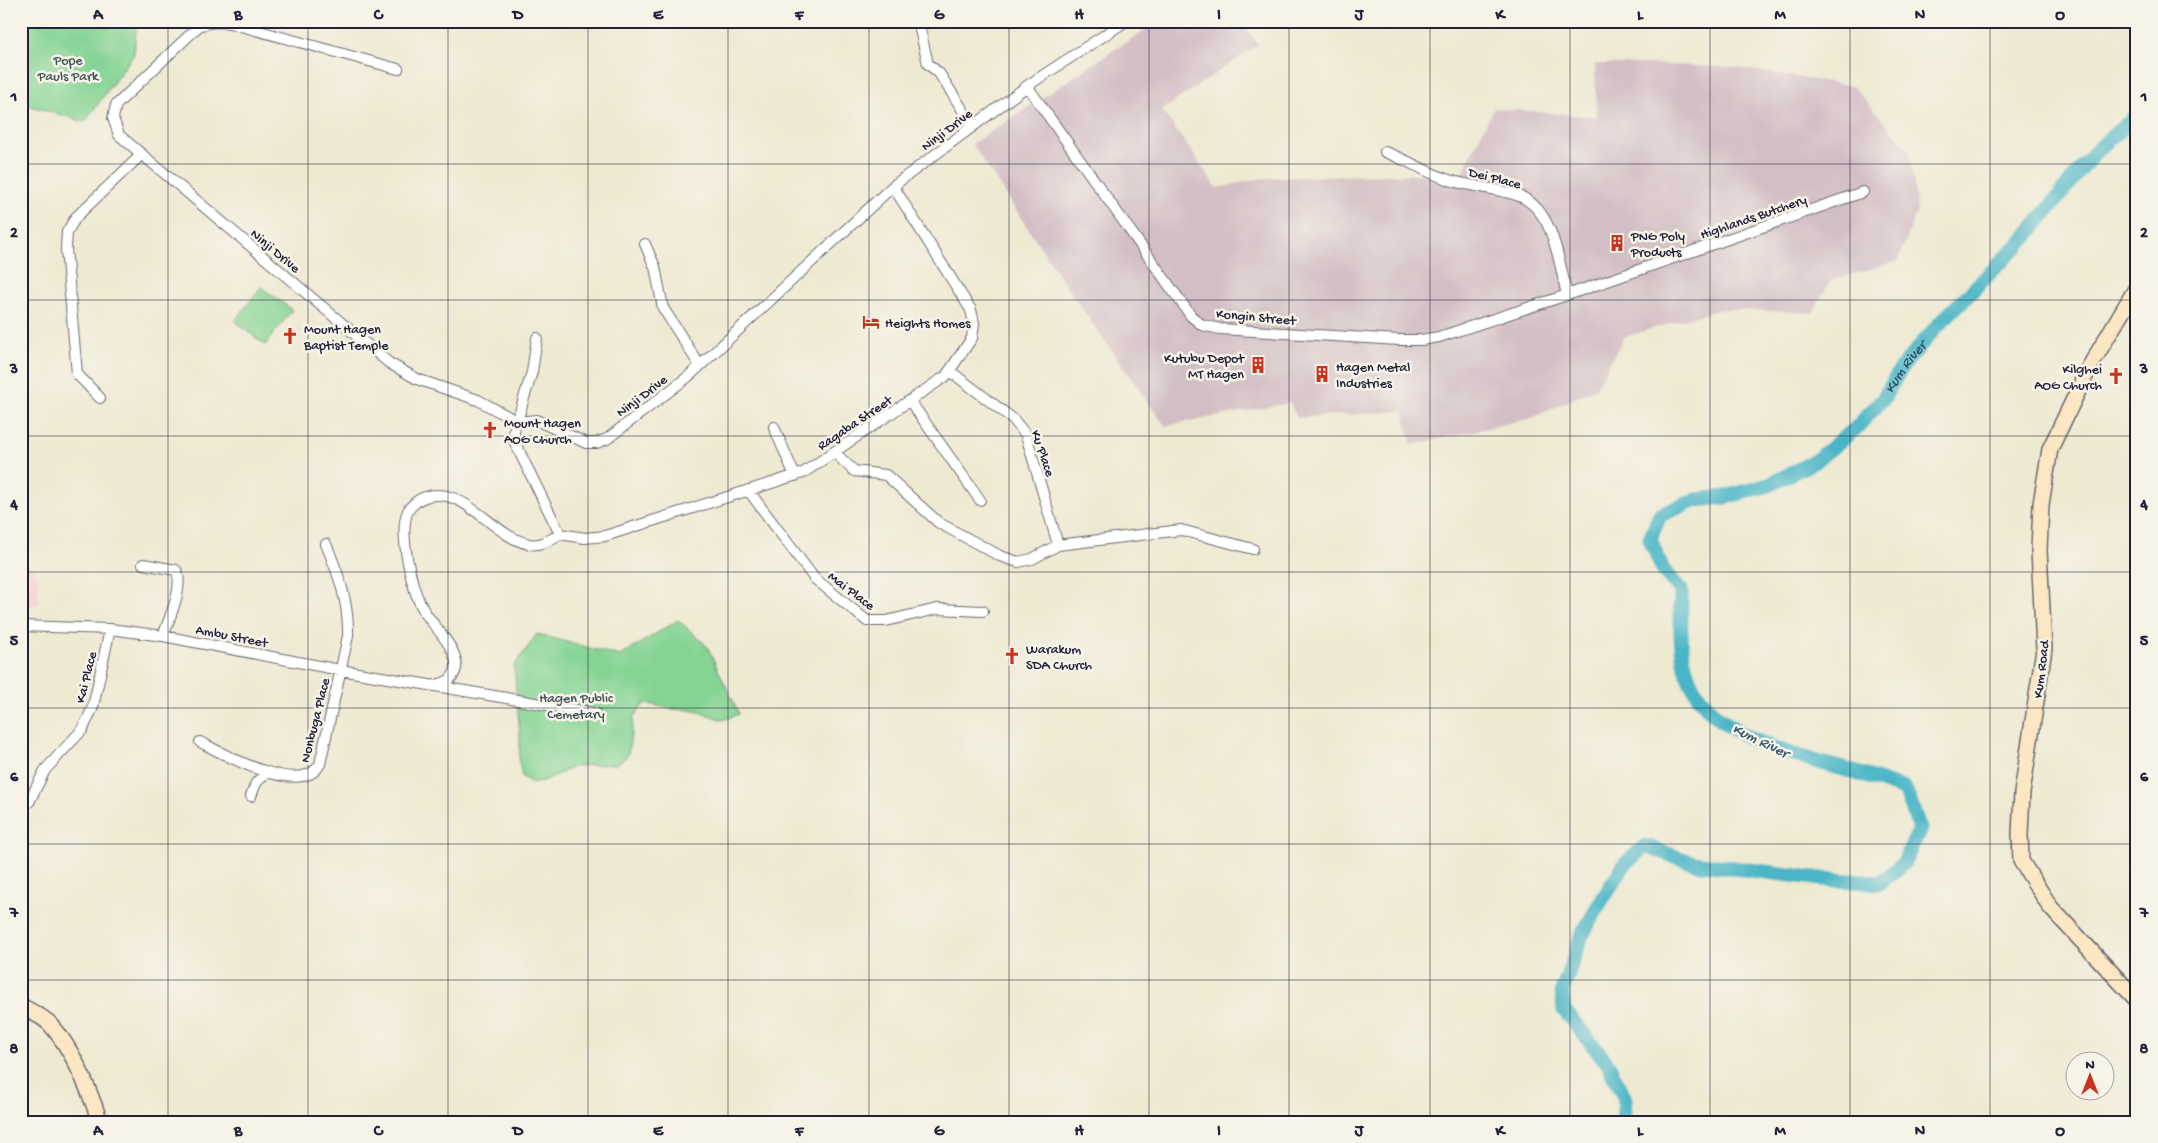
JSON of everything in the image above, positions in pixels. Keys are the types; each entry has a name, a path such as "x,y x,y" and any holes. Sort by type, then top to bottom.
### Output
{"street":[{"path":"918,21 928,64 939,73 973,126"},
{"name":"Ninji Drive","path":"398,69 230,23 215,22 200,25 116,105 113,118 119,135 389,363 417,379 478,400 518,422 536,420 586,443 596,443 607,438 700,366 893,186 1027,86 1126,21"},
{"name":"Kongin Street","path":"1027,86 1186,309 1202,325 1220,329 1421,340 1439,337 1567,295"},
{"name":"Dei Place","path":"1385,152 1406,159 1447,179 1519,196 1533,203 1541,212 1549,228 1567,295"},
{"path":"100,398 77,374 66,249 67,232 76,217 142,154"},
{"name":"Ragaba Street","path":"560,534 585,538 605,536 803,473 946,376 972,338 974,323 971,310 893,186"},
{"name":"Highlands Butchery","path":"1567,295 1863,192"},
{"path":"645,244 655,267 663,308 700,366"},
{"name":"Kum Road","path":"2137,287 2090,366 2050,449 2041,504 2039,550 2044,649 2022,793 2020,834 2021,861 2051,908 2137,1000"},
{"path":"436,685 450,680 455,672 455,660 446,638 423,610 418,596 409,562 404,525 409,510 419,499 435,494 454,498 516,539 528,544 541,544 560,534 514,441 514,431 532,372 537,338"},
{"name":"Ku Place","path":"950,371 1013,419 1026,435 1058,545"},
{"path":"910,401 980,500"},
{"path":"774,427 795,476"},
{"path":"835,453 854,471 886,475 939,523 1000,556 1018,562 1032,559 1058,545 1181,530 1253,549"},
{"name":"Mai Place","path":"748,490 814,578 868,621 886,621 937,609 983,611"},
{"path":"326,544 340,576 349,615 348,636 340,670"},
{"path":"142,564 176,570 180,576 179,586 163,636"},
{"name":"Ambu Street","path":"21,626 110,629 163,636 340,670 596,713"},
{"name":"Kai Place","path":"29,802 45,770 82,729 93,707 110,629"},
{"name":"Nonbuga Place","path":"200,742 232,758 267,772 293,777 307,776 316,772 320,764 340,670"},
{"path":"251,796 256,782 267,772"},
{"path":"21,1006 50,1023 75,1061 100,1122"}],"shaded area":[{"path":"1158,21 1242,21 1258,45 1162,110 1217,188 1263,178 1462,173 1494,108 1597,117 1595,64 1647,64 1739,68 1853,86 1910,151 1917,211 1898,261 1830,281 1813,313 1721,309 1624,337 1596,388 1532,418 1412,445 1403,411 1297,418 1290,403 1165,426 1075,299 972,144"},
{"path":"21,554 37,575 38,604 21,608"}],"green space":[{"name":"Pope Pauls Park","path":"21,21 137,21 134,54 85,122 21,103"},
{"path":"261,287 292,310 265,345 235,321"},
{"name":"Hagen Public Cemetary","path":"678,620 707,646 739,714 723,720 694,710 672,709 645,703 634,716 628,755 617,764 575,766 534,784 522,777 519,761 520,737 514,666 537,634 620,656"}],"waterway":[{"name":"Kum River","path":"1623,1122 1625,1099 1608,1064 1564,1010 1562,991 1581,937 1625,864 1645,846 1694,863 1822,879 1880,883 1903,864 1920,829 1905,789 1776,749 1730,727 1711,712 1696,693 1686,670 1681,640 1681,590 1663,570 1650,539 1660,515 1696,500 1726,497 1769,485 1815,461 1855,429 1883,399 1902,367 1937,326 2025,238 2096,151 2137,115"}],"place":[{"name":"PNG Poly Products","path":"1617,243"},
{"name":"Heights Homes","path":"871,322"},
{"name":"Mount Hagen Baptist Temple","path":"290,336"},
{"name":"Kutubu Depot MT Hagen","path":"1258,365"},
{"name":"Hagen Metal Industries","path":"1322,374"},
{"name":"Kilghei AOG Church","path":"2116,376"},
{"name":"Mount Hagen AOG Church","path":"490,430"},
{"name":"Warakum SDA Church","path":"1012,656"}]}
